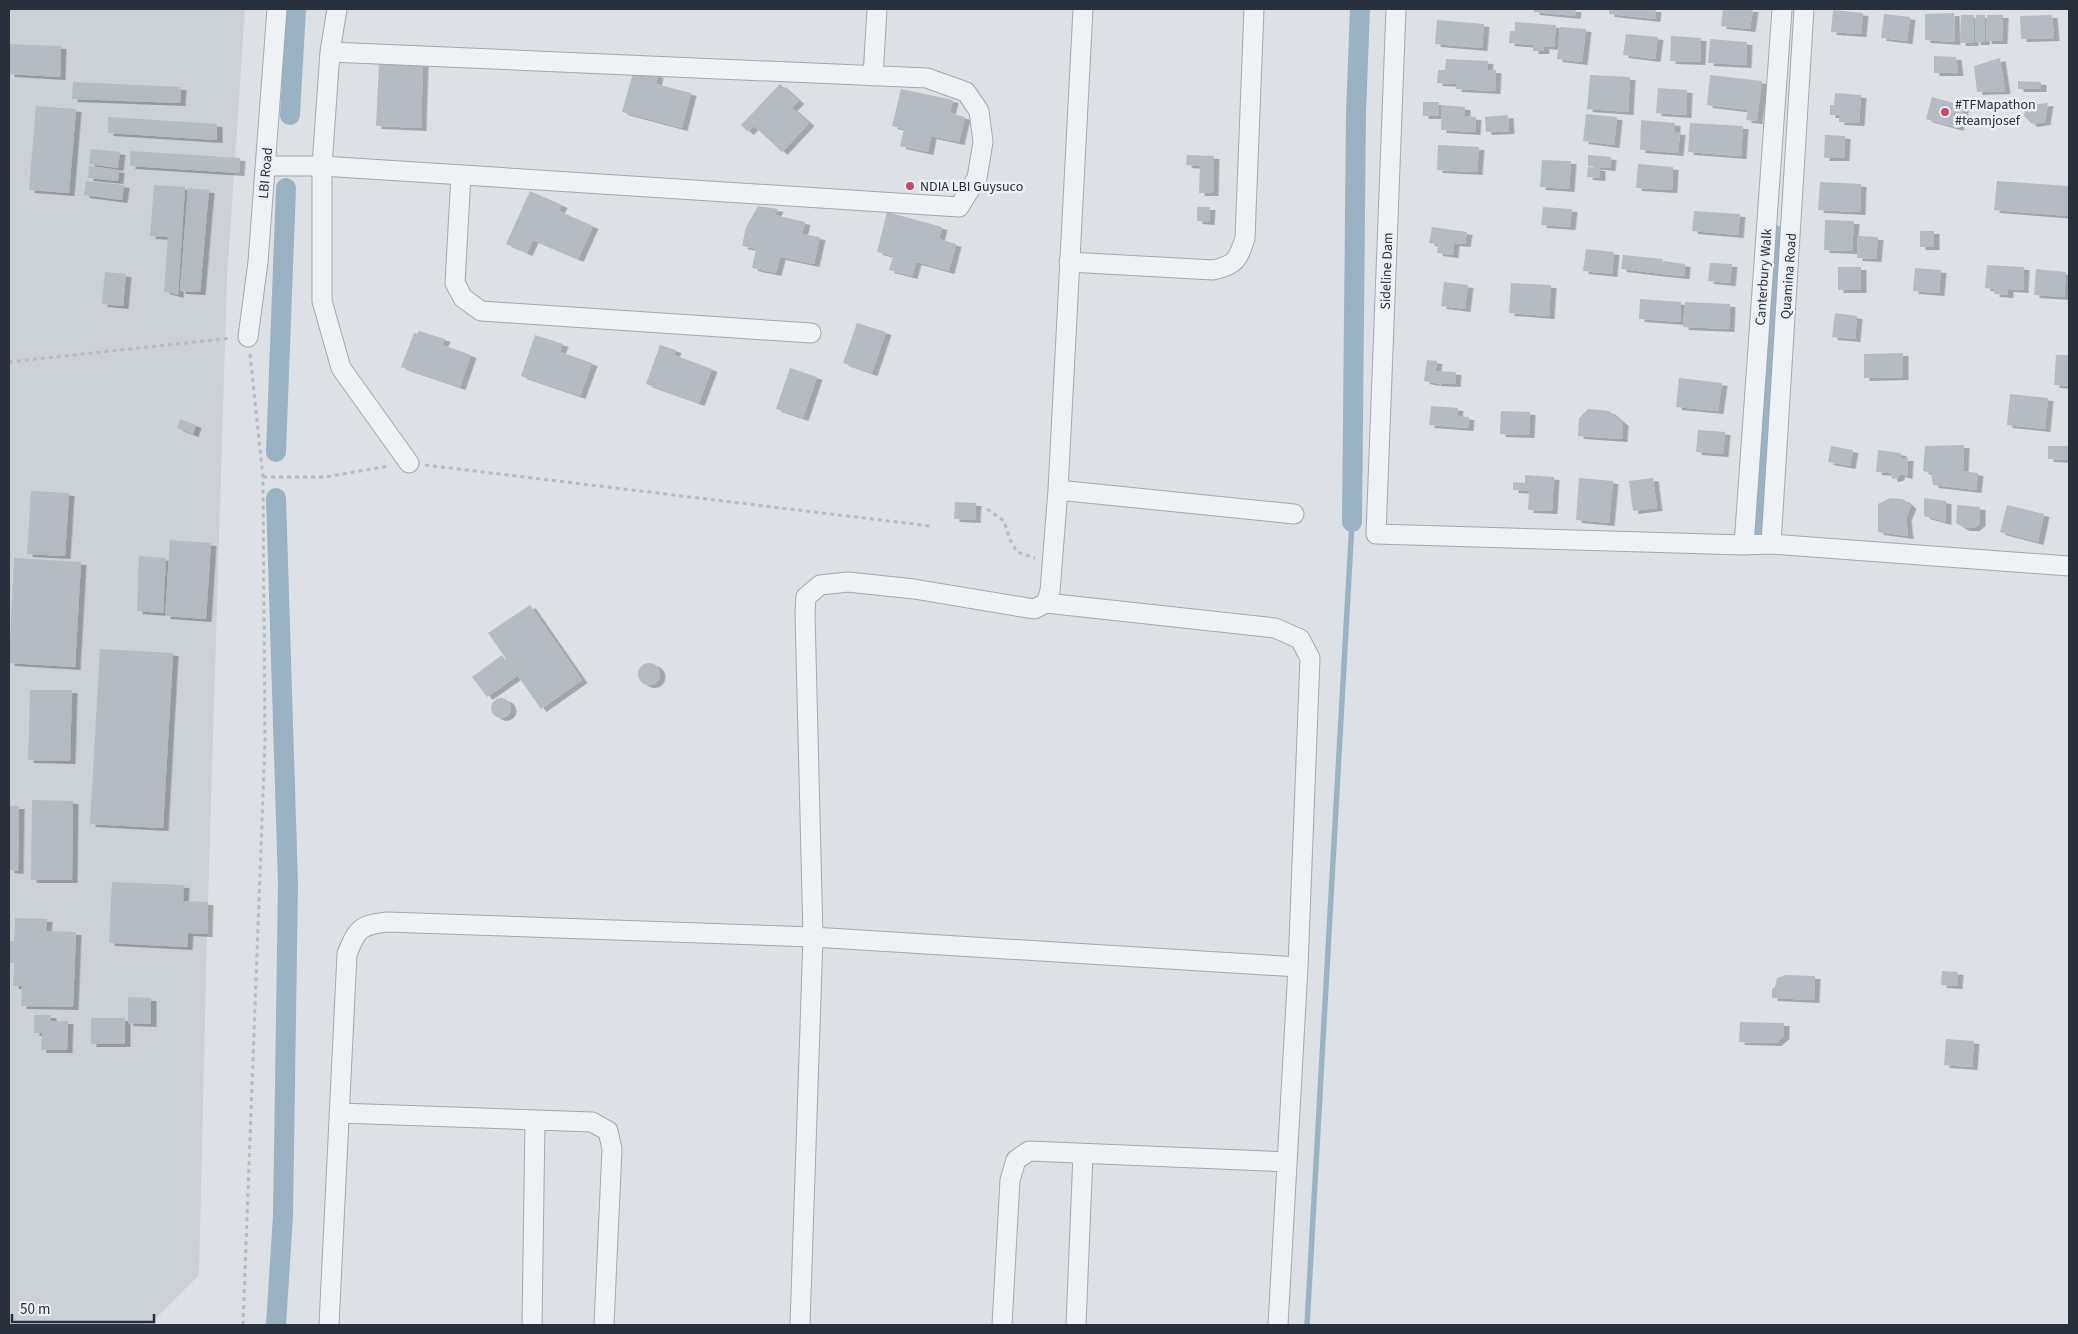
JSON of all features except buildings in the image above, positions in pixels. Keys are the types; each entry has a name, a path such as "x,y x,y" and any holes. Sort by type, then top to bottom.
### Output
{"street":[{"name":"LBI Road","path":"248,337 258,262 277,9"},
{"path":"336,9 314,166 322,300 341,368 409,463"},
{"path":"873,76 877,9"},
{"path":"1046,604 1050,590 1053,563 1058,490 1083,9"},
{"path":"1069,262 1213,270 1227,267 1239,258 1245,238 1254,9"},
{"name":"Sideline Dam","path":"1396,9 1379,534 1744,545"},
{"name":"Canterbury Walk","path":"1744,545 1782,9"},
{"name":"Quamina Road","path":"1771,544 1804,9"},
{"path":"266,166 314,166 959,207 976,178 983,142 979,111 966,92 927,78 330,52"},
{"path":"462,176 455,283 463,298 481,311 811,333"},
{"path":"1058,490 1294,514"},
{"path":"1744,545 1771,544 2069,566"},
{"path":"800,1325 813,937 806,597 820,585 848,582 914,589 1034,609 1046,604 1275,628 1300,639 1310,658 1298,967 1278,1325"},
{"path":"329,1325 347,954 355,933 368,924 387,922 813,937 1298,967"},
{"path":"339,1113 592,1122 608,1131 612,1149 604,1325"},
{"path":"532,1325 535,1121"},
{"path":"1002,1325 1010,1180 1016,1160 1029,1151 1287,1162"},
{"path":"1076,1325 1083,1154"}],"path":[{"path":"9,362 248,337 263,477 264,741 242,1325"},
{"path":"263,477 326,477 409,463 930,526"},
{"path":"987,509 1004,521 1010,540 1017,552 1053,563"}],"shaded area":[{"path":"9,9 245,9 227,278 207,934 199,1275 153,1321 139,1325 9,1325"}],"waterway":[{"path":"290,115 296,9"},
{"path":"1352,522 1356,112 1360,9"},
{"path":"276,452 286,188"},
{"path":"1756,541 1775,235"},
{"path":"276,498 288,884 283,1216 276,1325"},
{"path":"1307,1325 1352,522"}],"place":[{"name":"#TFMapathon #teamjosef","path":"1945,112"},
{"name":"NDIA LBI Guysuco","path":"910,186"}]}
